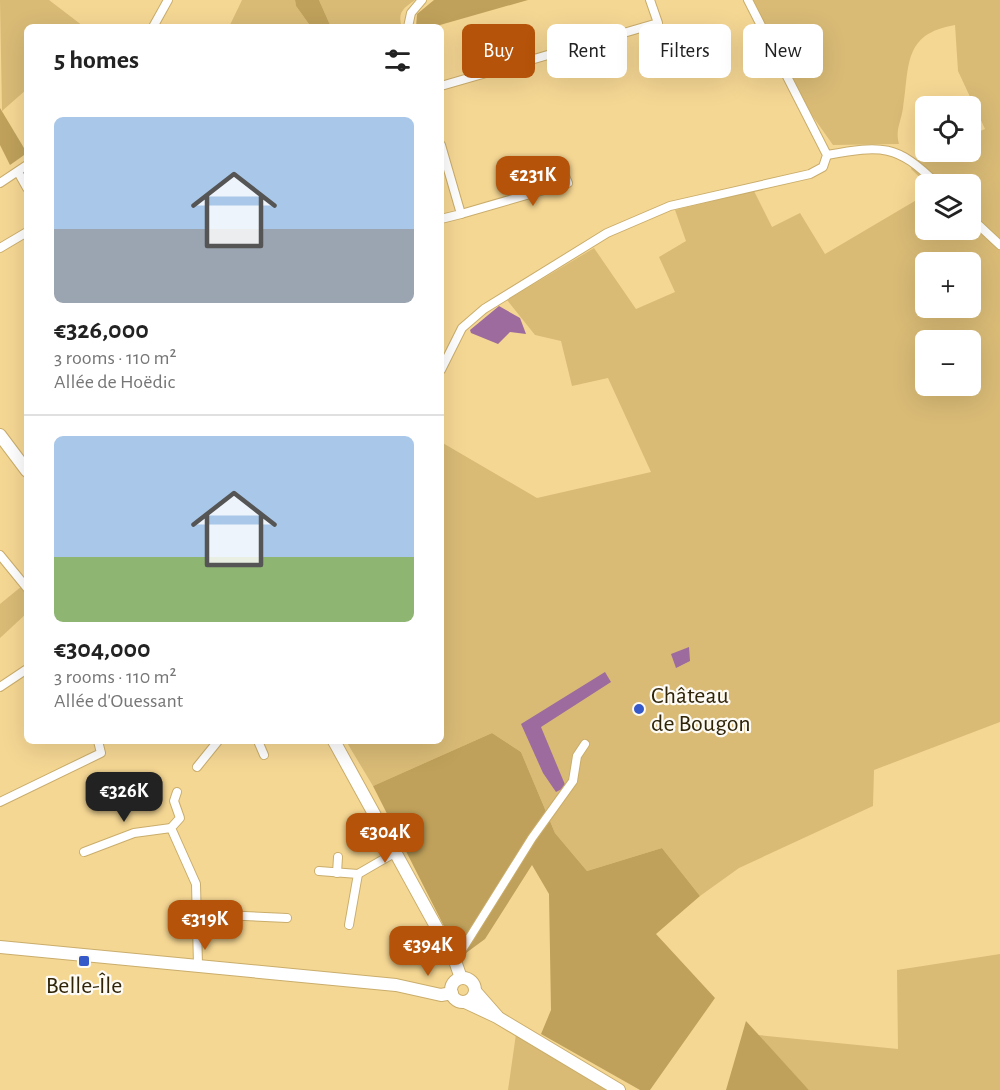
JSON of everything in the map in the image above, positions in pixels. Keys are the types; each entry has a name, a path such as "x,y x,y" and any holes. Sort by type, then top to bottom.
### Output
{"main road":[{"path":"0,435 24,467"},
{"path":"336,744 455,961 461,978"},
{"path":"0,950 198,965 396,985 441,995 452,993"},
{"path":"497,1017 470,980 461,978 454,982 452,993 457,1000 497,1017 619,1090"},
{"path":"465,1002 472,998 476,991"}],"street":[{"path":"155,24 168,0"},
{"path":"409,24 411,13 422,0"},
{"path":"444,85 658,23 650,0"},
{"path":"444,364 462,328 484,309 607,233 670,206 817,172 823,167 827,155 796,99 748,0"},
{"path":"827,155 863,149 894,150 916,164 926,174"},
{"path":"444,155 461,214"},
{"path":"0,183 24,167"},
{"path":"18,172 24,183"},
{"path":"444,218 568,183 564,174"},
{"path":"981,227 1000,245"},
{"path":"0,248 24,234"},
{"path":"0,555 24,584"},
{"path":"0,687 24,671"},
{"path":"0,802 101,753 99,744"},
{"path":"197,767 216,744"},
{"path":"259,744 264,755"},
{"path":"455,961 532,838 573,781 578,756 585,744"},
{"path":"84,852 134,833 171,828 180,818 174,801 177,792"},
{"path":"171,828 176,844 194,876 198,914 198,965"},
{"path":"319,871 358,874 396,852"},
{"path":"337,873 338,857"},
{"path":"349,925 358,874"},
{"path":"198,914 287,918"}],"shaded area":[{"path":"0,0 49,0 80,24 24,24 24,92 2,111"},
{"path":"242,0 295,0 296,6 309,24 230,24"},
{"path":"295,0 319,0 330,24 309,24 296,6"},
{"path":"319,0 415,0 401,14 401,24 330,24"},
{"path":"434,0 528,0 444,24 416,24 417,14"},
{"path":"751,0 1000,0 1000,722 874,770 873,806 739,868 700,896 662,848 587,871 555,833 521,752 492,733 373,786 348,744 444,744 444,444 537,498 651,472 608,378 572,386 561,341 535,335 507,300 594,248 636,309 675,292 659,257 686,241 675,210 754,191 772,227 800,213 825,254 915,201 915,240 981,240 981,174 916,174 911,169 916,162 981,162 981,131 985,129 981,120 981,96 970,96 958,71 955,25 938,29 926,36 917,44 912,54 898,130 899,144 833,145 811,114 792,78 823,78 823,24 764,24"},
{"path":"0,108 24,148 24,155 10,165 0,145"},
{"path":"499,306 520,318 526,334 510,332 498,344 471,333 470,330"},
{"path":"24,584 24,616 0,638 0,604"},
{"path":"689,647 690,661 676,668 671,654"},
{"path":"605,672 611,682 541,727 566,787 556,792 543,773 521,724"},
{"path":"492,733 521,752 555,833 587,871 662,848 700,896 656,934 715,998 650,1090 640,1090 541,1034 551,1010 549,894 532,865 485,939 466,953 457,952 373,786"},
{"path":"1000,954 1000,1090 809,1090 758,1035 898,1049 897,970"},
{"path":"746,1021 809,1090 726,1090"},
{"path":"516,1034 610,1090 508,1090"}],"place":[{"name":"Château de Bougon","path":"639,709"},
{"name":"Belle-Île","path":"84,961"}]}
